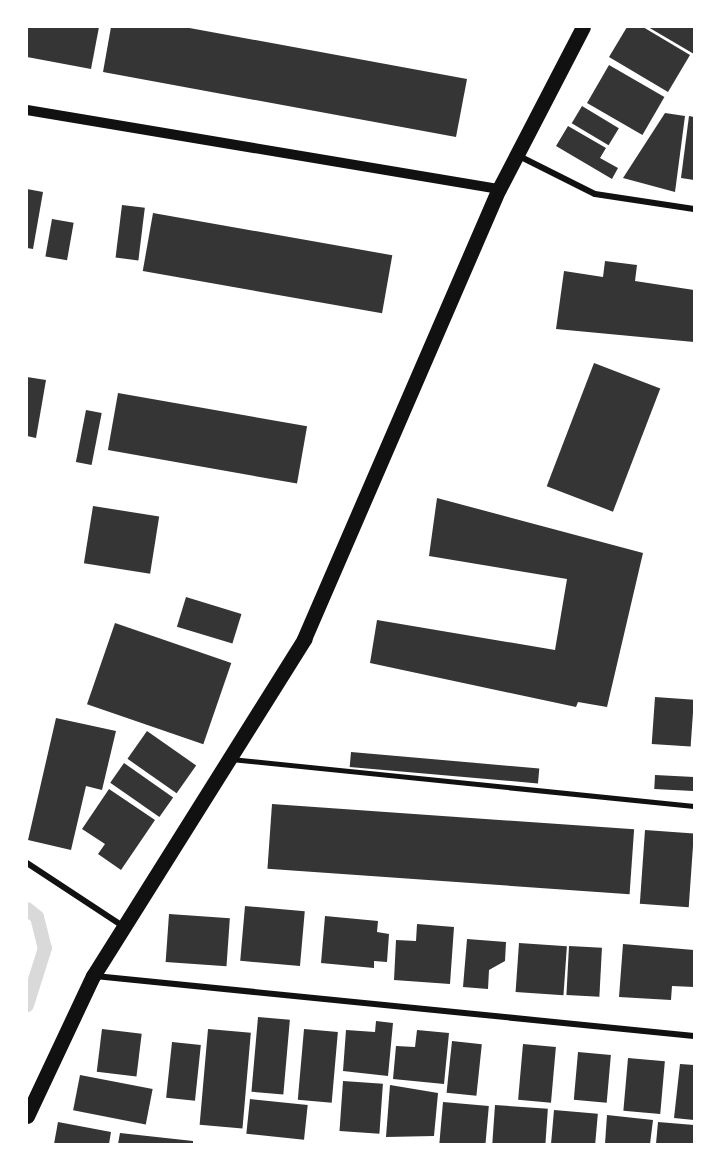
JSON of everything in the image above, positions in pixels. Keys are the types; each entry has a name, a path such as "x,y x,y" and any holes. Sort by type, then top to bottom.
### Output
{"main road":[{"path":"27,1116 93,976 304,639 499,189 583,27"}],"street":[{"path":"27,110 499,189"},
{"path":"517,155 596,194 694,209"},
{"path":"27,863 123,927"},
{"path":"93,976 694,1036"}],"lane":[{"path":"228,759 694,806"}],"building":[{"path":"27,27 99,27 91,69 27,57"},
{"path":"111,27 184,27 467,79 456,137 103,72"},
{"path":"627,27 643,27 690,55 668,92 609,57"},
{"path":"648,27 694,27 694,54"},
{"path":"609,65 664,97 642,135 587,103"},
{"path":"582,106 619,128 609,145 572,123"},
{"path":"665,113 685,116 675,192 623,178"},
{"path":"689,116 694,117 694,180 681,178"},
{"path":"568,126 606,148 600,158 618,168 612,179 556,146"},
{"path":"27,189 43,192 33,249 27,248"},
{"path":"122,205 145,208 138,260 116,258"},
{"path":"153,213 392,255 382,313 143,271"},
{"path":"52,219 74,223 67,260 45,256"},
{"path":"605,261 637,265 635,281 694,290 694,342 556,329 564,271 603,277"},
{"path":"594,363 660,388 613,512 547,486"},
{"path":"27,377 46,380 36,438 27,436"},
{"path":"118,393 307,426 297,483 108,450"},
{"path":"86,410 102,413 92,465 76,462"},
{"path":"437,498 643,553 607,707 578,702 576,707 370,663 377,620 555,650 567,579 429,556"},
{"path":"93,506 159,516 150,574 84,563"},
{"path":"186,597 241,614 232,644 177,627"},
{"path":"115,623 231,663 203,744 87,704"},
{"path":"655,697 694,700 691,747 652,744"},
{"path":"56,718 116,731 102,790 86,786 71,850 28,840"},
{"path":"147,731 196,765 177,793 127,759"},
{"path":"351,752 539,768 538,783 350,767"},
{"path":"124,763 173,797 159,817 110,783"},
{"path":"655,775 694,777 693,791 654,789"},
{"path":"109,789 155,820 121,870 98,854 105,844 82,829"},
{"path":"272,804 634,829 630,894 267,869"},
{"path":"645,830 694,833 689,907 640,904"},
{"path":"245,906 305,911 300,966 240,961"},
{"path":"169,914 230,918 227,966 166,962"},
{"path":"325,916 378,921 377,932 389,934 387,962 374,961 374,968 321,963"},
{"path":"417,924 454,927 450,984 394,980 396,940 416,941"},
{"path":"467,939 506,942 505,961 489,970 488,989 463,987"},
{"path":"519,943 567,946 563,995 516,992"},
{"path":"623,944 694,950 694,987 672,986 671,1000 619,997"},
{"path":"569,946 602,948 599,997 566,995"},
{"path":"258,1017 290,1020 283,1095 251,1092"},
{"path":"376,1021 393,1023 388,1076 343,1071 346,1030 375,1032"},
{"path":"102,1029 142,1034 136,1077 97,1072"},
{"path":"208,1029 251,1033 242,1128 200,1125"},
{"path":"304,1029 338,1032 332,1103 298,1100"},
{"path":"417,1030 449,1033 444,1084 393,1079 396,1046 415,1047"},
{"path":"452,1041 482,1044 476,1096 447,1093"},
{"path":"172,1042 201,1045 195,1101 166,1098"},
{"path":"523,1044 556,1047 551,1103 518,1100"},
{"path":"578,1052 611,1055 607,1103 574,1100"},
{"path":"628,1058 665,1061 660,1114 623,1111"},
{"path":"680,1064 694,1065 694,1120 674,1118"},
{"path":"80,1075 153,1089 146,1124 73,1110"},
{"path":"343,1081 383,1084 379,1134 340,1131"},
{"path":"390,1085 438,1093 434,1136 386,1137"},
{"path":"250,1099 308,1105 304,1140 246,1134"},
{"path":"443,1102 489,1106 486,1144 439,1144"},
{"path":"495,1105 548,1109 545,1144 492,1144"},
{"path":"554,1110 598,1114 595,1144 551,1144"},
{"path":"607,1115 653,1120 650,1144 605,1144"},
{"path":"58,1122 111,1132 109,1144 54,1144"},
{"path":"658,1122 694,1125 694,1144 656,1144"},
{"path":"120,1133 193,1141 193,1144 118,1144"}],"waterway":[{"path":"27,909 37,917 45,948 27,1005"}]}
